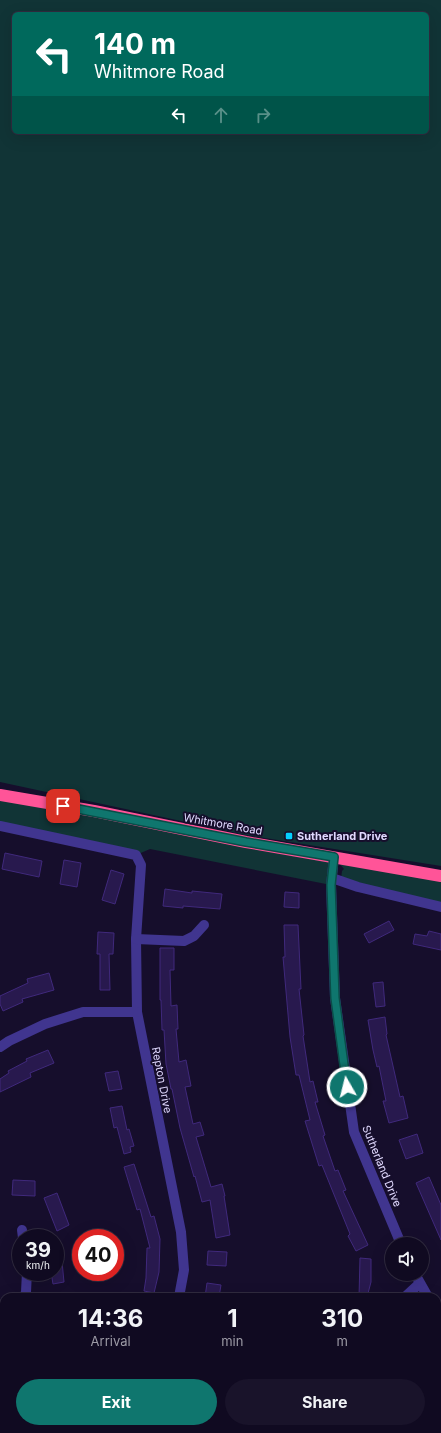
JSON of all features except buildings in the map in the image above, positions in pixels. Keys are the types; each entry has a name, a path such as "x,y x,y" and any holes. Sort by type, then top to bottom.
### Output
{"highway":[{"name":"Whitmore Road","path":"0,795 108,814 246,842 441,876"}],"street":[{"name":"Repton Drive","path":"0,826 136,855 141,865 136,939 136,1012 181,1232 184,1270 180,1293"},
{"name":"Sutherland Drive","path":"334,857 332,878 335,998 354,1132 398,1237"},
{"path":"332,878 358,887 441,907"},
{"path":"136,939 184,941 194,936 204,925"},
{"path":"0,1047 9,1041 45,1024 83,1012 136,1012"},
{"path":"26,1293 27,1281"},
{"path":"418,1281 425,1293"},
{"path":"409,1293 419,1284"}],"green space":[{"path":"0,0 441,0 441,866 246,835 0,782"},
{"path":"0,795 334,857 331,885 150,849 136,855 0,826"},
{"path":"334,857 441,877 441,907 341,879 342,871 344,869"}],"place":[{"name":"Sutherland Drive","path":"289,836"}],"route":[{"path":"63,806 246,842 334,857 331,885 335,998 347,1087"}]}
